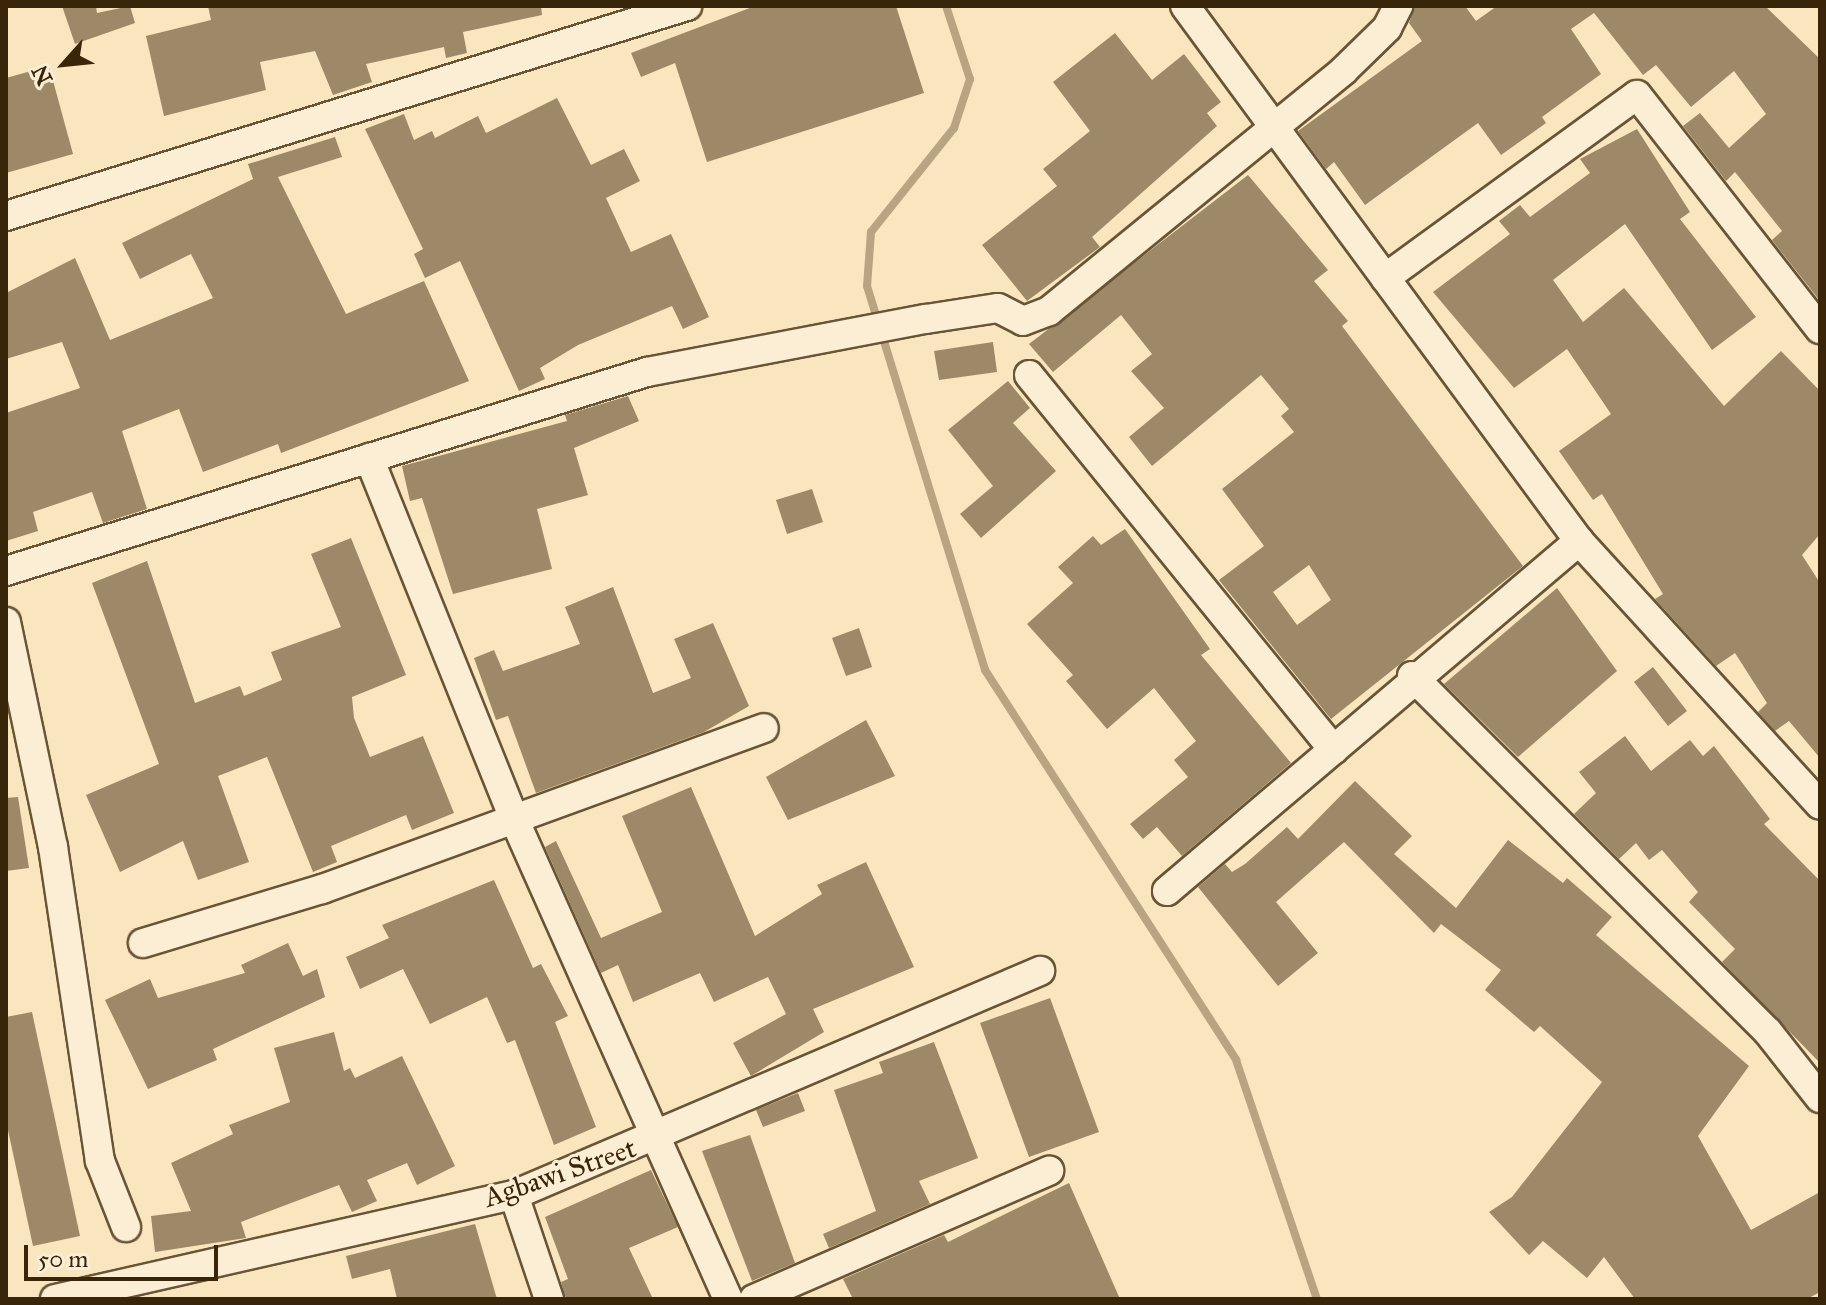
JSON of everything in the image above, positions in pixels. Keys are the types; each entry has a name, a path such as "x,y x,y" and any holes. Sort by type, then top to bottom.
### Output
{"street":[{"path":"6,216 687,6"},
{"path":"1185,6 1277,123 1385,278 1579,541 1820,805"},
{"path":"6,571 647,372 998,308 1023,321 1036,316 1105,272 1277,123 1343,71 1387,28 1398,6"},
{"path":"1385,278 1637,95 1820,329"},
{"path":"1029,375 1334,750"},
{"path":"369,458 515,821 653,1141 728,1299"},
{"path":"1167,891 1334,750 1412,676 1579,541"},
{"path":"6,622 53,847 100,1161 126,1227"},
{"path":"1412,676 1768,1032 1820,1098"},
{"path":"143,943 515,821 764,728"},
{"name":"Agbawi Street","path":"69,1298 181,1286 514,1195 653,1141 1040,971"},
{"path":"754,1299 1049,1171"},
{"path":"514,1195 549,1299"}],"building":[{"path":"62,6 96,6 97,13 130,6 135,23 75,44"},
{"path":"208,6 541,6 542,15 463,32 467,53 446,58 444,47 366,64 372,82 333,95 315,51 260,62 266,90 164,116 146,36 211,20"},
{"path":"755,6 896,6 924,93 707,162 675,63 641,77 631,53"},
{"path":"1415,6 1465,6 1476,21 1497,6 1765,6 1820,59 1820,301 1772,240 1782,231 1735,172 1726,181 1683,126 1700,113 1729,148 1766,114 1734,71 1691,107 1656,65 1643,75 1594,13 1571,29 1601,74 1542,117 1546,123 1501,155 1478,123 1365,205 1334,162 1326,169 1298,131 1422,41 1409,23"},
{"path":"1115,33 1152,80 1184,54 1221,102 1207,113 1217,126 1092,237 1100,247 1027,301 982,245 1057,186 1043,169 1090,131 1053,82"},
{"path":"49,66 73,154 6,173 6,78"},
{"path":"557,98 591,165 624,149 640,181 606,198 631,252 671,234 709,317 683,329 672,306 578,345 540,368 545,379 519,391 460,261 425,278 414,254 423,249 365,129 404,114 414,140 432,131 435,138 478,116 486,133"},
{"path":"1637,129 1690,212 1680,219 1756,317 1712,350 1625,224 1553,280 1583,322 1624,288 1724,406 1781,351 1820,391 1820,534 1802,555 1820,583 1820,758 1789,721 1775,731 1758,712 1767,703 1735,653 1716,666 1655,599 1663,594 1602,494 1593,500 1559,451 1611,414 1567,349 1514,388 1433,292 1510,234 1499,221 1520,205 1530,217 1590,173 1580,159"},
{"path":"335,137 342,157 278,177 346,314 424,281 469,381 281,453 278,444 203,472 179,409 122,431 147,509 103,523 92,492 33,512 38,531 6,541 6,413 80,388 62,342 6,359 6,293 75,258 110,340 213,298 191,254 140,279 122,243 253,179 248,164"},
{"path":"1248,175 1328,270 1314,281 1348,321 1342,326 1523,566 1331,719 1219,580 1264,546 1222,489 1294,432 1281,416 1289,409 1261,375 1152,466 1129,437 1164,408 1131,371 1152,354 1121,315 1053,372 1029,344","holes":["1309,565 1331,600 1297,625 1273,592"]},
{"path":"993,342 997,372 939,380 934,351"},
{"path":"1008,381 1030,408 1013,423 1056,471 981,538 960,514 993,486 948,430"},
{"path":"628,396 639,421 574,448 588,495 537,509 552,569 453,594 422,498 410,501 402,466 567,421 565,415"},
{"path":"812,489 823,522 787,534 776,500"},
{"path":"1125,529 1210,649 1201,655 1291,763 1182,856 1157,827 1143,839 1130,824 1188,777 1174,760 1196,741 1154,688 1107,729 1066,681 1073,675 1027,624 1073,583 1058,567 1093,536 1101,545"},
{"path":"351,538 406,675 352,697 354,718 370,757 423,736 454,813 412,830 406,815 331,846 337,862 313,872 267,757 218,776 249,862 198,880 183,841 120,872 86,795 159,764 92,583 147,561 195,703 240,686 244,696 282,680 271,652 341,627 311,554"},
{"path":"613,587 653,693 691,678 674,639 713,623 749,706 704,732 536,793 508,716 496,720 474,658 494,650 503,671 580,644 565,607"},
{"path":"1557,588 1617,671 1518,757 1444,684"},
{"path":"859,628 872,667 846,676 832,638"},
{"path":"1653,667 1687,711 1668,726 1634,682"},
{"path":"866,720 895,776 788,820 766,777"},
{"path":"1625,736 1651,771 1690,740 1703,756 1714,746 1770,819 1764,824 1820,881 1820,1063 1722,962 1735,949 1689,902 1698,892 1662,850 1649,860 1636,843 1619,859 1574,814 1596,793 1579,772"},
{"path":"1355,781 1412,836 1394,854 1456,908 1508,840 1563,883 1567,878 1612,917 1596,935 1749,1066 1698,1136 1751,1230 1820,1192 1820,1292 1807,1299 1635,1299 1604,1257 1587,1278 1543,1241 1529,1255 1489,1212 1512,1197 1602,1082 1540,1026 1534,1032 1485,990 1501,970 1441,924 1434,933 1344,842 1276,902 1318,953 1278,986 1198,887 1225,864 1232,872 1245,864 1287,827 1298,839"},
{"path":"691,787 755,936 822,894 817,885 866,862 914,967 813,1009 824,1032 751,1076 733,1043 786,1014 768,977 714,1002 700,973 633,1002 618,965 601,973 545,847 556,841 601,938 662,912 622,816"},
{"path":"18,797 29,868 6,871 6,798"},
{"path":"494,880 533,968 541,964 568,1016 555,1022 596,1127 554,1145 515,1040 507,1043 487,997 430,1024 403,969 360,989 346,957 389,938 382,925"},
{"path":"288,943 303,976 317,969 325,997 213,1049 217,1060 148,1089 105,1000 150,979 158,998 245,973 241,965"},
{"path":"1050,998 1099,1132 1029,1157 980,1023"},
{"path":"32,1012 80,1236 33,1246 6,1121 6,1017"},
{"path":"334,1032 344,1071 350,1068 355,1078 402,1056 455,1166 417,1185 407,1163 367,1180 377,1201 352,1212 339,1185 241,1222 246,1238 155,1252 151,1216 191,1211 171,1163 233,1134 229,1125 290,1102 274,1048"},
{"path":"934,1042 978,1158 919,1181 930,1204 829,1248 823,1234 876,1211 834,1090 883,1073 879,1062"},
{"path":"798,1093 805,1111 763,1127 756,1110"},
{"path":"750,1135 795,1263 752,1281 702,1151"},
{"path":"651,1170 678,1227 629,1248 653,1299 566,1299 561,1282 568,1279 545,1217"},
{"path":"1069,1183 1120,1299 853,1299 843,1279 944,1235 948,1242"},
{"path":"475,1224 497,1299 397,1299 390,1269 352,1279 346,1256"}],"waterway":[{"path":"946,6 970,79 954,128 871,232 867,286 985,670 1236,1060 1317,1299"}]}
